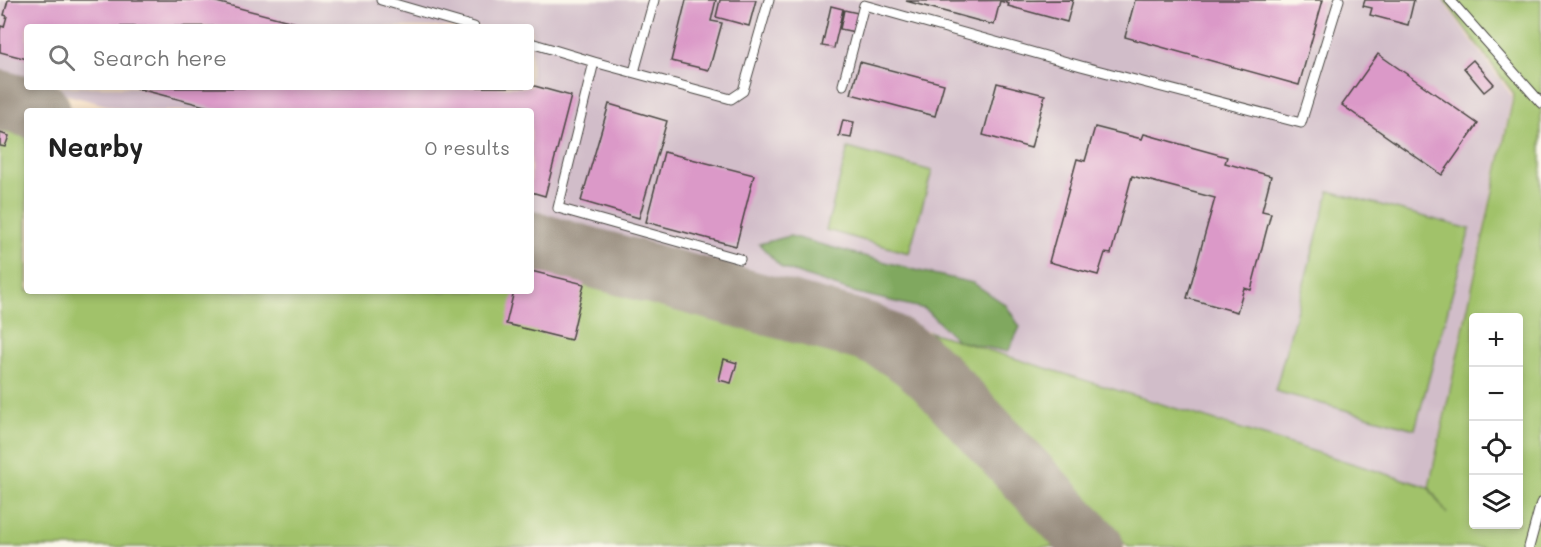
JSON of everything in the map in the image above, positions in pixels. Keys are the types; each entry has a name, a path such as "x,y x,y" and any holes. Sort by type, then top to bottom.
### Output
{"lane":[{"path":"381,0 464,24"},
{"path":"634,72 654,0"},
{"path":"534,45 731,99 743,91 769,0"},
{"path":"843,85 864,5 1082,66 1301,123 1339,0"},
{"path":"1450,0 1541,103"},
{"path":"594,62 558,208 740,259"},
{"path":"1529,547 1541,503"}],"shaded area":[{"path":"0,0 1442,0 1512,96 1428,487 769,281 534,219 534,108 117,108 49,90 534,90 534,24 24,24 24,83 0,77"}],"green space":[{"path":"1444,0 1541,0 1541,547 1128,547 964,372 930,332 1428,487 1447,514 1429,487 1514,94"},
{"path":"0,128 24,134 24,294 534,294 534,270 875,362 897,376 928,406 1060,547 0,547"},
{"path":"848,148 932,171 909,253 826,230"},
{"path":"1329,191 1470,229 1415,429 1275,391"},
{"path":"790,236 919,271 973,283 1006,305 1020,327 1008,352 958,341 925,309 853,292 782,268 759,244"}],"building":[{"path":"8,0 209,0 300,24 24,24 24,58 0,52 0,31 1,26 4,27 7,16 4,15"},
{"path":"686,0 716,0 711,21 722,23 709,70 671,61"},
{"path":"720,0 756,0 749,26 716,17"},
{"path":"1073,0 1067,22 1008,6 1009,4 1000,1 994,25 906,1"},
{"path":"1135,0 1323,0 1299,85 1125,37"},
{"path":"1365,0 1414,0 1408,25 1370,15 1372,8 1363,6"},
{"path":"831,6 843,9 834,48 822,46"},
{"path":"844,10 858,13 855,32 840,29"},
{"path":"1378,54 1478,124 1442,175 1342,105"},
{"path":"1473,60 1494,84 1484,92 1464,68"},
{"path":"860,62 944,84 935,116 851,94"},
{"path":"997,83 1045,95 1031,148 983,135"},
{"path":"534,86 571,96 545,196 534,193 534,108 212,108 143,90 534,90"},
{"path":"609,104 667,121 639,218 581,201"},
{"path":"843,120 854,122 851,138 839,136"},
{"path":"1095,127 1142,139 1144,134 1227,157 1225,163 1271,176 1262,211 1271,213 1251,290 1244,288 1237,312 1187,298 1215,198 1132,176 1111,254 1105,253 1098,275 1049,262 1077,159 1085,161"},
{"path":"0,133 9,136 5,147 0,146"},
{"path":"664,152 754,175 736,246 646,222"},
{"path":"534,272 584,284 571,340 506,324 513,294 534,294"},
{"path":"724,359 737,363 731,383 719,380"}],"taxiway":[{"path":"0,100 30,108"},
{"path":"534,242 866,332 886,341 928,370 1094,547"}]}
